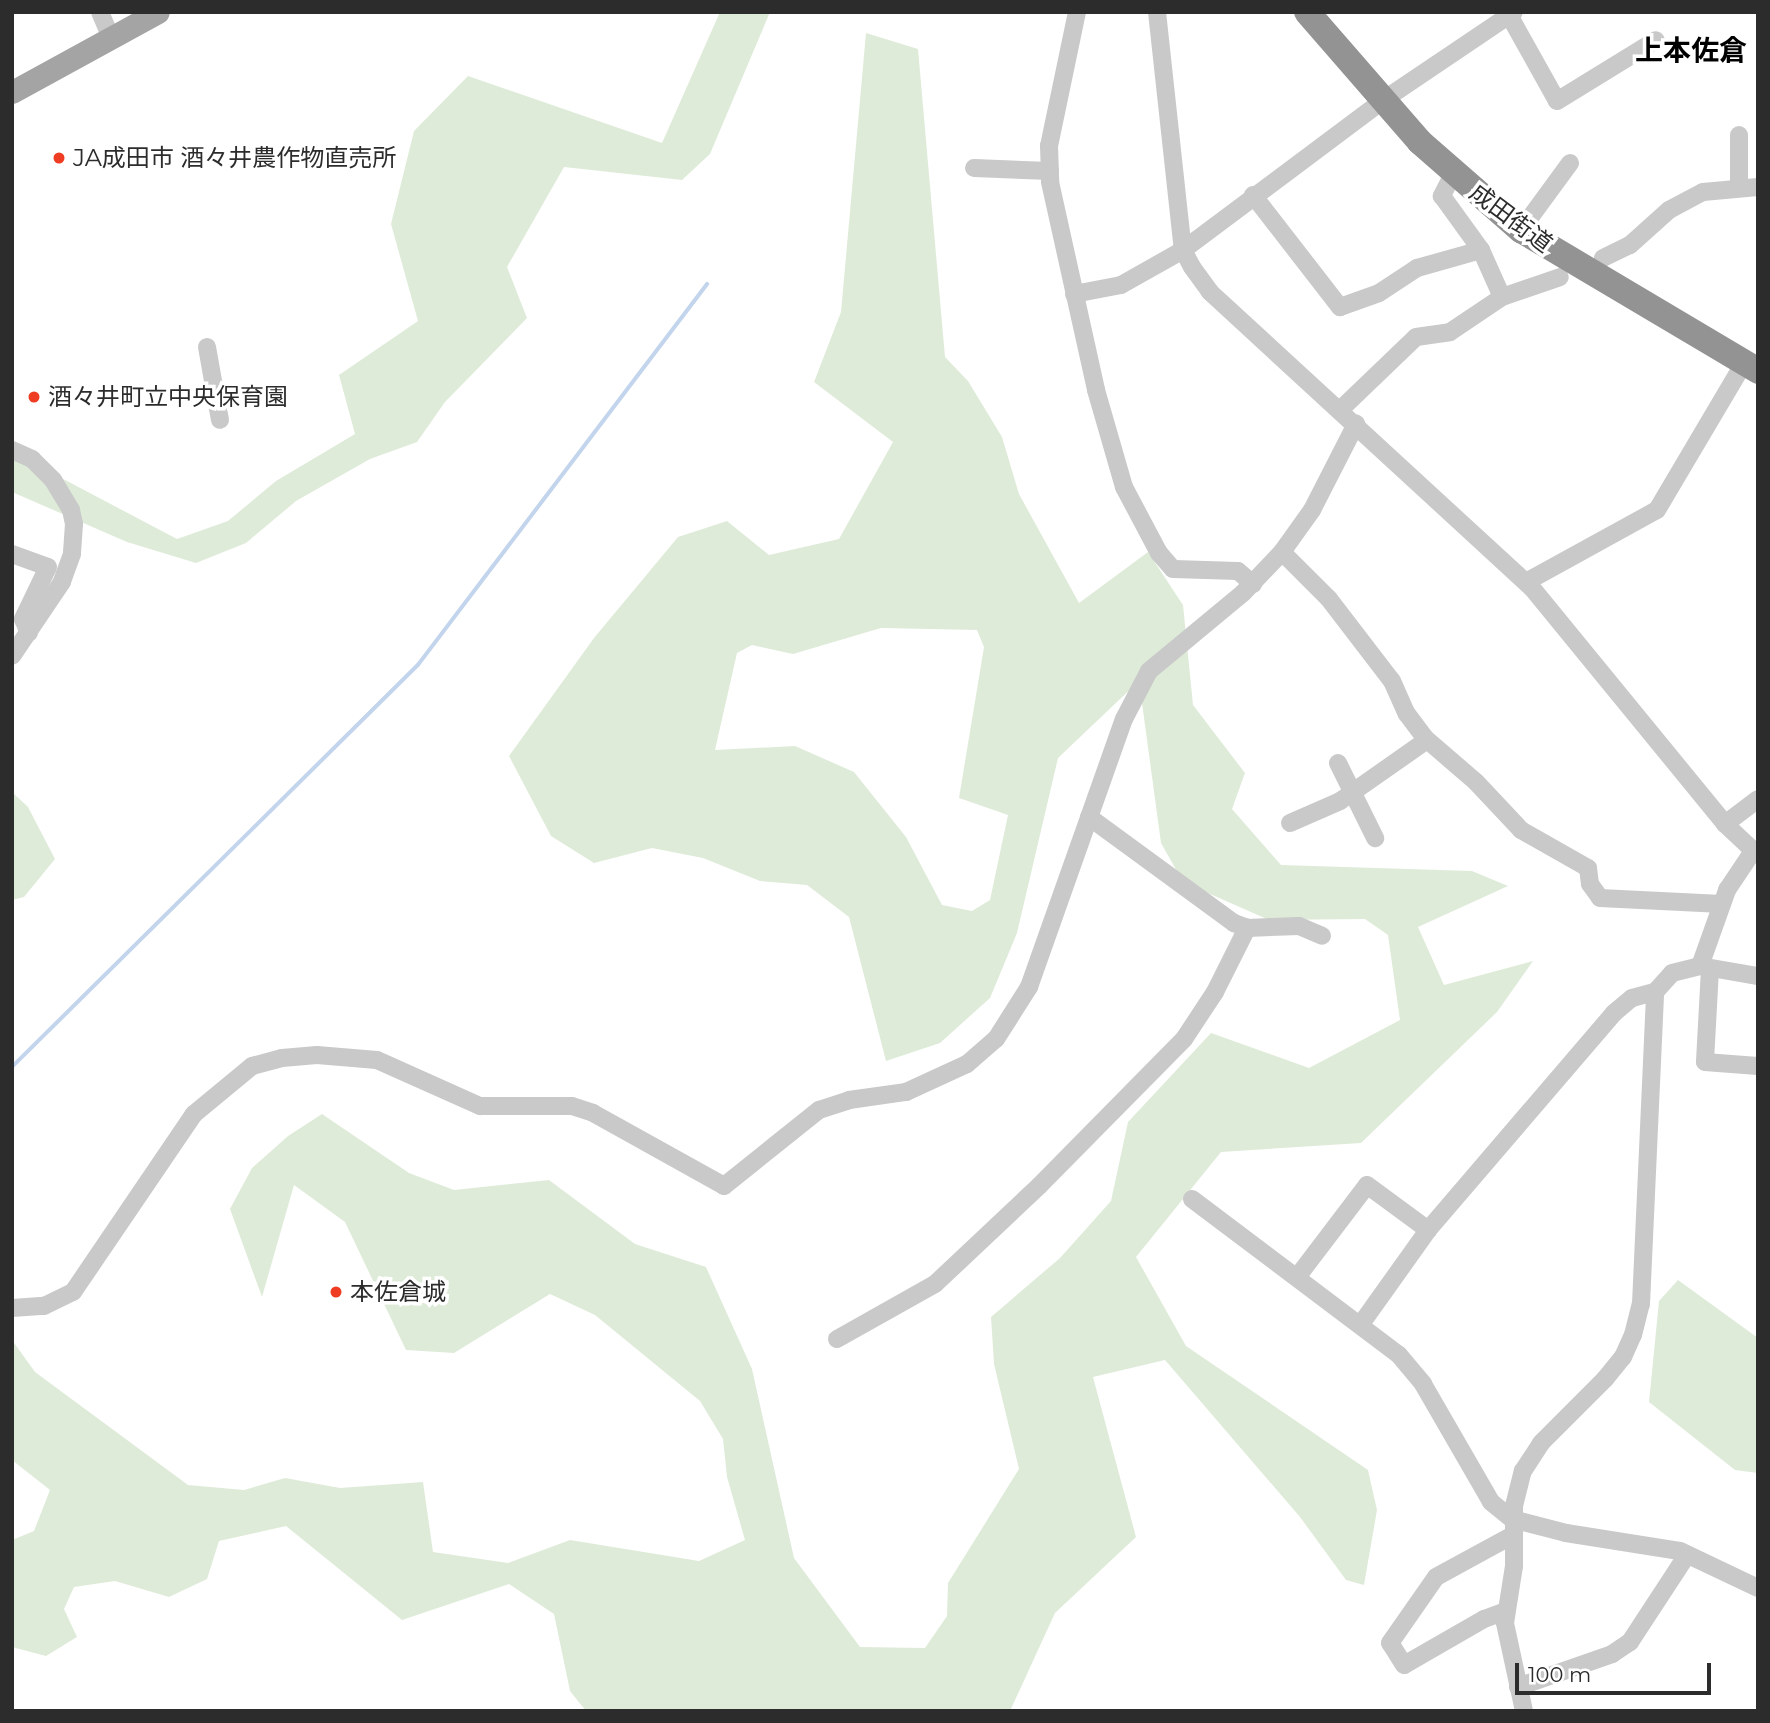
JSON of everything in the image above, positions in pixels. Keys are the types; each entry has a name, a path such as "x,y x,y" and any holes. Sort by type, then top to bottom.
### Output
{"highway":[{"name":"成田街道","path":"1307,12 1381,101 1453,174 1521,230 1751,367"}],"main road":[{"path":"12,92 158,12"}],"street":[{"path":"100,12 111,38"},
{"path":"1077,12 1049,146 1050,171 1074,294 1124,486 1164,563 1181,570 1238,571 1253,584"},
{"path":"1157,12 1184,250 1210,292 1526,582 1558,615 1725,824 1755,853 1722,904 1705,967 1705,1062 1758,1066"},
{"path":"1074,294 1121,285 1184,250 1253,195 1381,101 1511,14 1557,102 1656,40"},
{"path":"1739,135 1739,187"},
{"path":"1521,230 1570,163"},
{"path":"974,169 1050,171"},
{"path":"1453,174 1442,196 1481,250 1502,297"},
{"path":"1603,258 1630,245 1680,204 1703,192 1758,187"},
{"path":"1253,195 1340,307 1379,293 1417,268 1481,250"},
{"path":"1340,410 1416,337 1450,332 1502,297 1560,277"},
{"path":"208,347 220,420"},
{"path":"1526,582 1657,510 1751,367"},
{"path":"12,1308 44,1306 73,1292 194,1114 252,1066 282,1058 317,1055 377,1060 480,1106 572,1106 593,1112 724,1186 793,1126 820,1110 849,1100 906,1092 967,1064 996,1039 1029,987 1124,719 1149,671 1253,584 1282,552 1312,510 1356,424"},
{"path":"12,450 32,459 53,480 71,510 74,524 67,569 12,656"},
{"path":"1282,552 1329,599 1368,650 1427,740 1521,830 1588,868 1590,884 1600,898 1722,904"},
{"path":"12,554 48,567 23,619 29,633"},
{"path":"1290,823 1352,793 1427,740"},
{"path":"1338,763 1375,838"},
{"path":"1725,824 1758,799"},
{"path":"1089,817 1234,923 1247,928 1299,926 1322,936"},
{"path":"837,1339 935,1284 1048,1176 1184,1039 1214,992 1247,928"},
{"path":"1361,1324 1428,1230 1614,1013 1632,998 1654,992 1672,972 1705,967 1758,976"},
{"path":"1524,1711 1506,1611 1514,1566 1513,1527 1523,1471 1541,1443 1605,1379 1633,1335 1641,1304 1654,992"},
{"path":"1298,1276 1367,1185 1428,1230"},
{"path":"1192,1199 1298,1276 1399,1355 1423,1384 1491,1502 1513,1527 1687,1555 1758,1588"},
{"path":"1506,1611 1484,1619 1404,1665 1390,1643 1410,1609 1441,1572 1513,1527"},
{"path":"1518,1687 1612,1654 1630,1642 1687,1555"}],"green space":[{"path":"720,12 770,12 710,154 682,180 564,167 507,267 527,318 445,402 417,442 370,459 296,501 246,543 196,563 127,542 12,492 12,452 177,539 228,521 276,481 355,434 339,375 418,321 391,224 414,131 468,76 662,143"},
{"path":"866,33 918,49 945,357 968,381 1002,437 1019,494 1079,603 1148,552 1183,605 1193,705 1245,773 1232,809 1281,865 1472,871 1508,886 1418,927 1444,985 1533,961 1497,1012 1361,1143 1221,1152 1136,1257 1186,1346 1368,1470 1377,1510 1364,1585 1346,1580 1300,1517 1165,1360 1093,1377 1136,1537 1055,1613 1010,1711 586,1711 570,1691 554,1614 509,1584 402,1620 286,1526 219,1541 207,1579 169,1597 115,1581 74,1587 64,1609 77,1637 46,1656 12,1647 12,1540 34,1531 50,1490 12,1460 12,1340 35,1372 188,1485 244,1490 285,1478 340,1488 423,1482 433,1552 508,1563 570,1540 699,1561 745,1540 727,1477 723,1439 700,1401 595,1315 550,1294 454,1353 406,1350 345,1222 294,1185 262,1297 230,1209 252,1168 288,1136 322,1114 409,1173 454,1190 549,1180 635,1244 706,1267 752,1369 794,1558 860,1647 925,1648 947,1616 948,1583 1019,1469 994,1364 991,1317 1060,1258 1111,1201 1128,1122 1211,1033 1309,1068 1400,1020 1388,935 1365,919 1269,920 1183,882 1161,843 1139,681 1058,758 1017,933 990,998 940,1043 886,1061 849,917 807,885 760,881 703,858 652,848 594,863 551,836 509,756 594,638 678,537 727,521 769,555 839,539 893,442 814,382 841,312","holes":["881,628 977,630 984,647 959,798 1008,815 990,900 972,911 942,905 906,837 854,772 795,746 715,750 737,653 752,645 793,654"]},
{"path":"12,792 28,807 55,859 24,897 12,900"},
{"path":"1678,1280 1758,1338 1758,1473 1735,1470 1649,1402 1659,1301"}],"waterway":[{"path":"12,1067 418,665 707,284"}],"place":[{"name":"JA成田市 酒々井農作物直売所","path":"59,158"},
{"name":"酒々井町立中央保育園","path":"34,397"},
{"name":"本佐倉城","path":"336,1292"}],"district":[{"name":"上本佐倉","path":"1691,50"}]}
